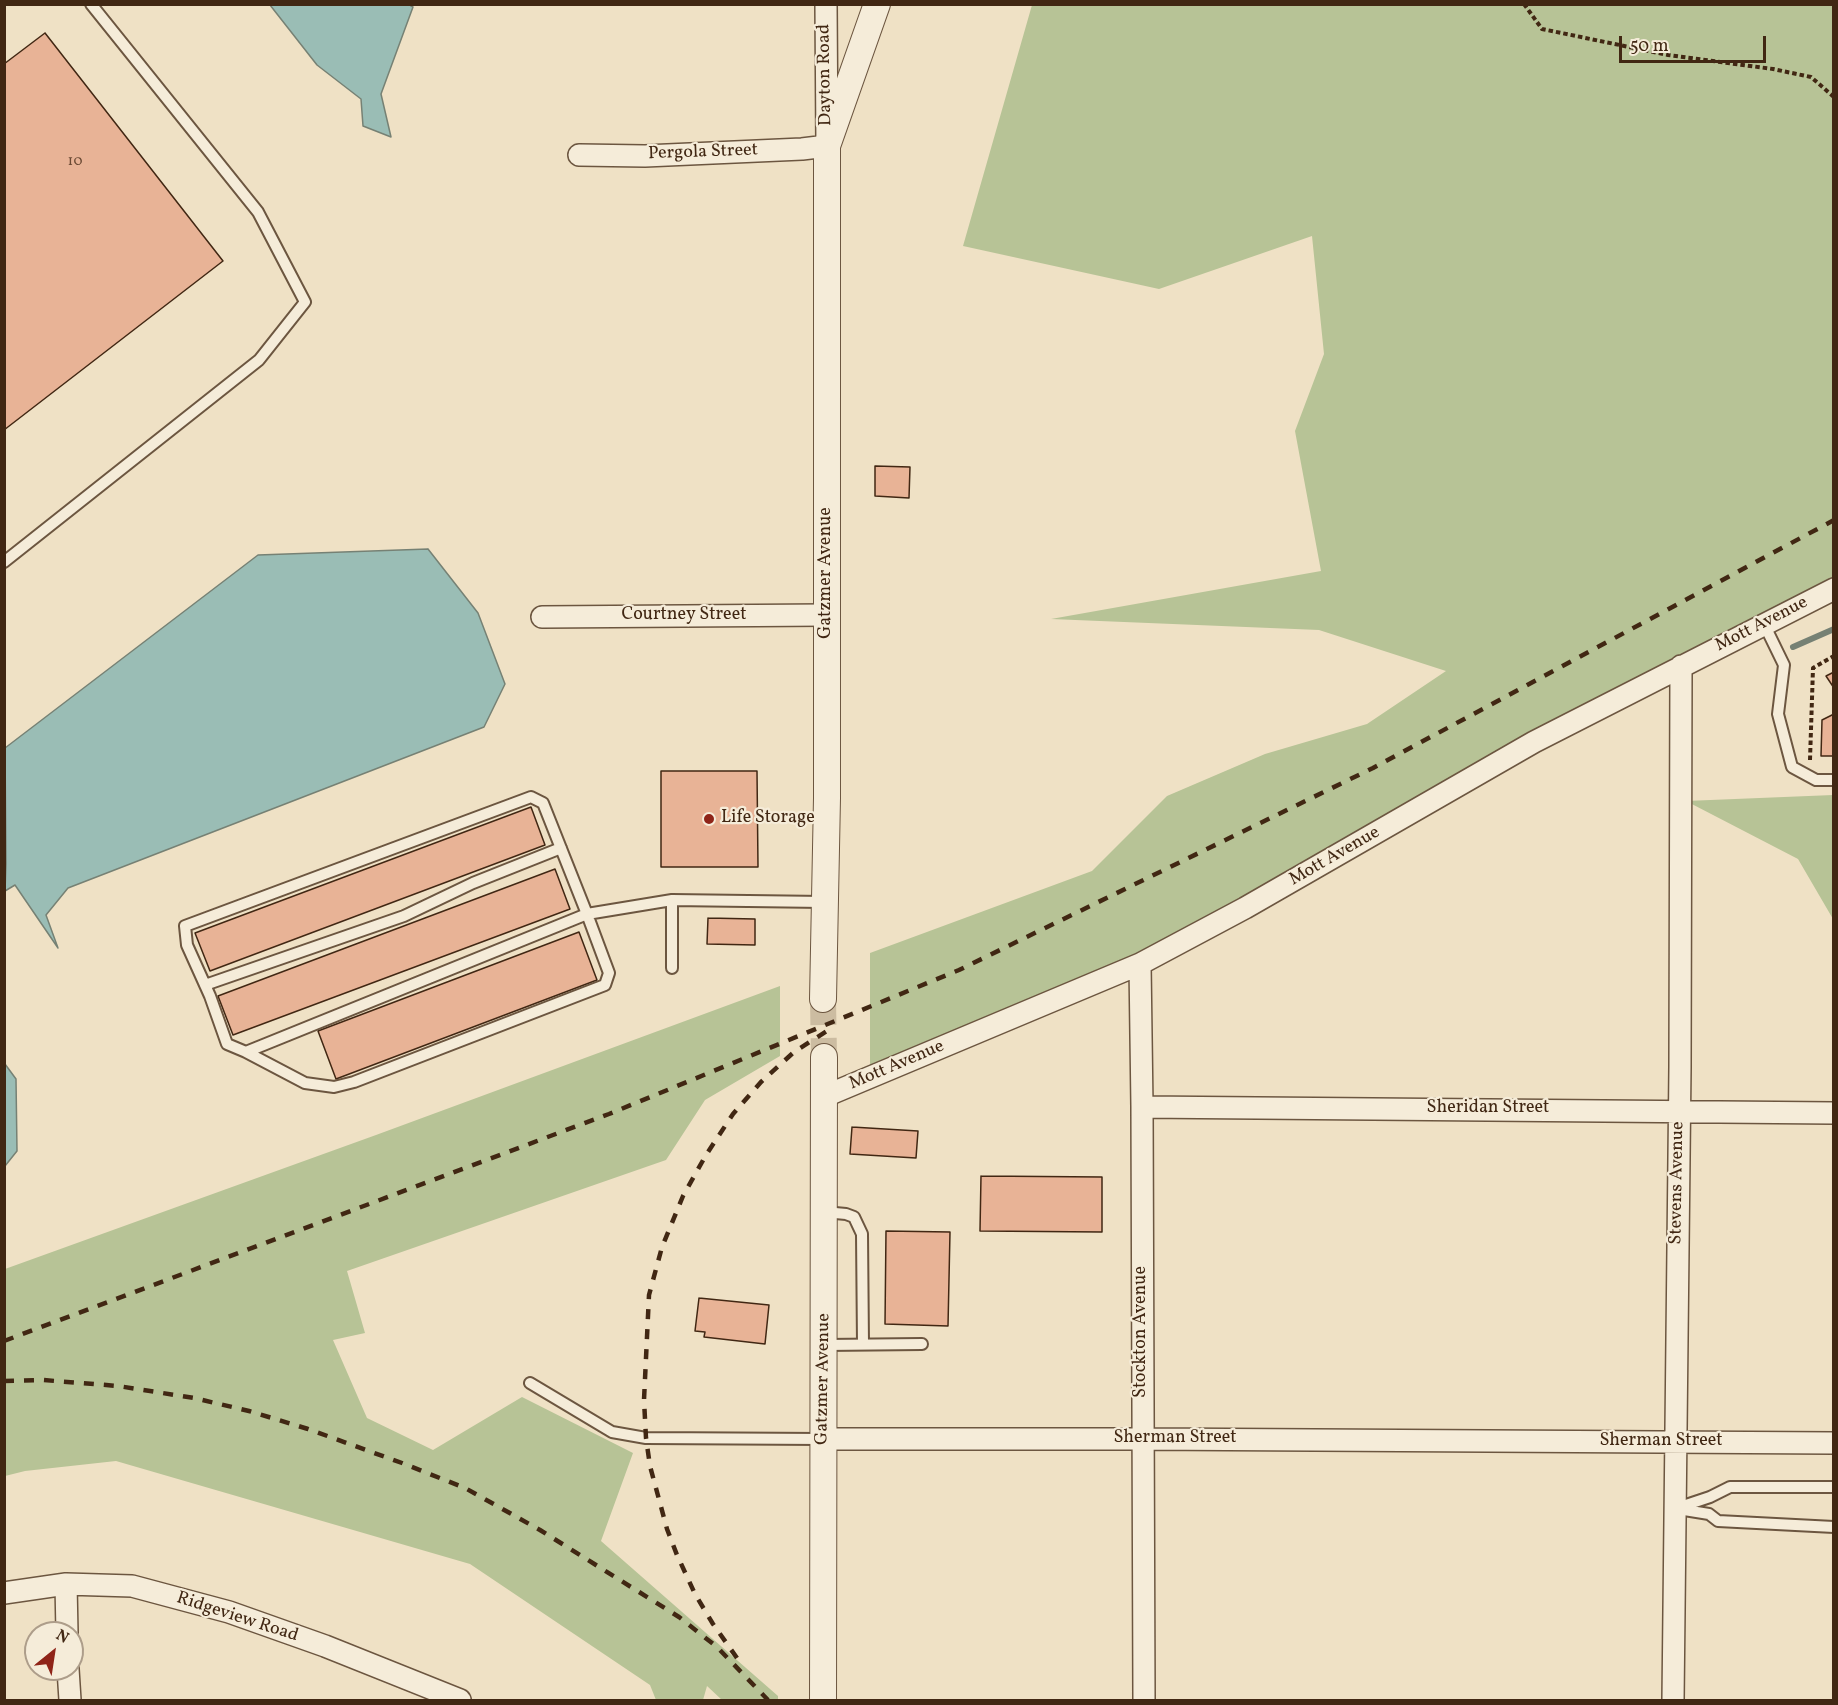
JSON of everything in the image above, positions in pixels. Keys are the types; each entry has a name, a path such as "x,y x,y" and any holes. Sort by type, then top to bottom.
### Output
{"street":[{"name":"Dayton Road","path":"826,4 827,146"},
{"name":"Gatzmer Avenue","path":"823,999 827,146 877,4"},
{"name":"Pergola Street","path":"579,155 645,156 827,146"},
{"name":"Mott Avenue","path":"823,1097 1140,964 1245,908 1534,742 1833,589"},
{"name":"Courtney Street","path":"542,617 826,615"},
{"name":"Stevens Avenue","path":"1672,1701 1679,1110 1681,666"},
{"name":"Stockton Avenue","path":"1140,964 1144,1701"},
{"name":"Gatzmer Avenue","path":"823,1701 824,1057"},
{"name":"Sheridan Street","path":"1142,1107 1833,1113"},
{"name":"Sherman Street","path":"823,1439 1833,1443"},
{"name":"Ridgeview Road","path":"4,1593 66,1584 132,1586 229,1612 324,1646 460,1701"},
{"path":"66,1584 67,1621"},
{"path":"69,1681 70,1701"}],"lane":[{"path":"4,562 259,360 305,302 258,212 91,4"},
{"path":"1764,624 1784,665 1778,714 1792,767 1816,780 1833,780"},
{"path":"531,797 543,803 561,848 609,973 604,985 354,1082 334,1087 305,1083 227,1044 187,945 185,926 531,797"},
{"path":"205,985 404,916 473,883 561,848"},
{"path":"246,1052 587,914 672,900 825,902"},
{"path":"672,900 672,968"},
{"path":"824,1212 854,1217 862,1234 863,1344"},
{"path":"825,1345 922,1344"},
{"name":"Sherman Street","path":"530,1383 612,1432 645,1438 823,1439"},
{"path":"1674,1509 1710,1497 1730,1487 1833,1487"},
{"path":"1674,1509 1709,1514 1718,1521 1833,1527"}],"path":[{"path":"1524,4 1542,29 1668,55 1773,69 1811,77 1833,97"},
{"path":"1810,760 1813,668 1833,656"}],"green space":[{"path":"1032,5 1833,5 1833,586 1135,964 870,1068 870,953 1092,871 1167,796 1265,754 1367,724 1446,671 1319,630 1051,619 1321,571 1295,431 1324,354 1312,236 1159,289 963,246"},
{"path":"1833,795 1833,919 1798,859 1686,801"},
{"path":"780,986 780,1056 705,1100 666,1160 347,1271 365,1333 333,1340 367,1418 433,1450 522,1397 633,1453 601,1541 778,1696 778,1700 722,1700 707,1686 703,1700 656,1700 650,1685 470,1564 116,1461 25,1471 5,1476 5,1269"}],"water":[{"path":"408,4 413,7 381,94 391,137 363,126 361,99 317,65 270,5"},
{"path":"428,549 478,613 505,684 484,727 68,888 46,915 58,948 15,885 5,891 5,748 258,555"},
{"path":"5,1064 16,1079 17,1151 5,1166"}],"building":[{"path":"45,33 223,261 4,430 4,64"},
{"path":"875,466 910,467 909,498 875,496"},
{"path":"1834,672 1834,688 1826,676"},
{"path":"1834,714 1834,756 1821,756 1822,720"},
{"name":"Life Storage","path":"661,771 757,771 758,867 661,867"},
{"path":"531,807 545,845 210,971 195,933"},
{"path":"555,869 570,909 233,1035 218,996"},
{"path":"708,918 755,919 755,945 707,944"},
{"path":"579,932 597,980 336,1079 318,1031"},
{"path":"852,1127 918,1131 916,1158 850,1154"},
{"path":"981,1176 1102,1177 1102,1232 980,1231"},
{"path":"886,1231 950,1232 948,1326 885,1324"},
{"path":"699,1298 769,1305 765,1344 704,1337 705,1332 695,1331"}],"waterway":[{"path":"1793,647 1834,629"}],"tunnel":[{"path":"823,999 824,1057"}],"railway":[{"path":"4,1341 609,1114 959,970 1373,768 1834,520"},
{"path":"737,1658 695,1594 677,1555 667,1529 650,1466 644,1400 649,1295 662,1247 683,1196 733,1114 761,1082 794,1052 827,1031"},
{"path":"4,1381 43,1380 118,1386 194,1398 249,1411 308,1429 465,1488 540,1530 679,1617 717,1647 768,1700"}],"place":[{"name":"Life Storage","path":"709,819"}]}
